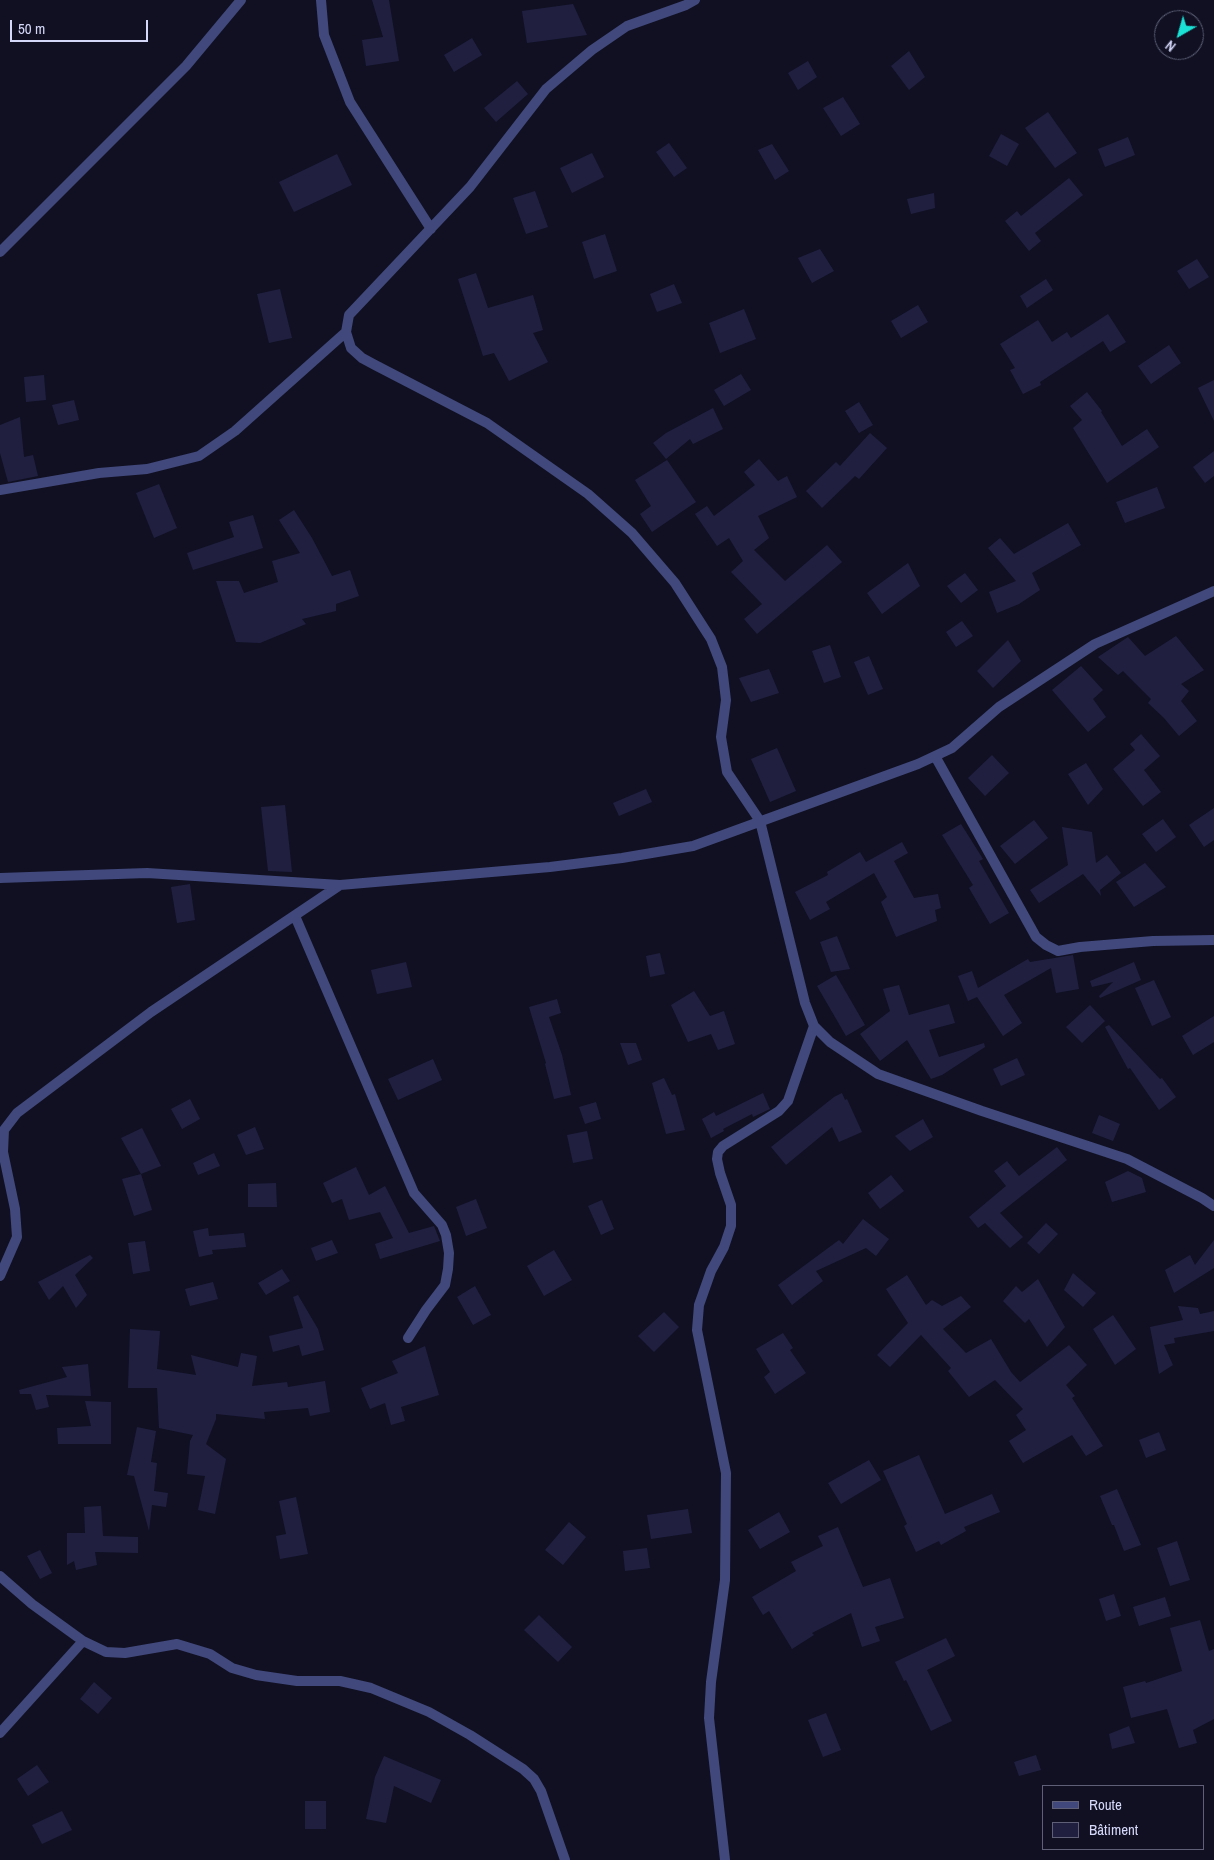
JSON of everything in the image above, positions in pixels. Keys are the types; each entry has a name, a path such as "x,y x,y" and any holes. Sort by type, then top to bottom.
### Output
{"street":[{"path":"0,252 186,66 241,0"},
{"path":"321,0 324,35 350,102 431,229"},
{"path":"694,0 686,5 628,26 592,50 546,89 470,188 350,314 346,332 350,348 362,358 488,424 588,494 632,533 675,583 711,639 722,667 726,700 721,737 728,772 760,822 804,1003 814,1026 830,1042 878,1074 1127,1159 1214,1206"},
{"path":"0,490 99,473 147,469 200,456 235,431 346,332"},
{"path":"0,878 147,873 340,885 550,867 622,858 693,846 918,764 952,748 999,707 1095,644 1214,591"},
{"path":"935,756 1036,936 1046,945 1058,951 1080,946 1154,941 1214,940"},
{"path":"0,1276 17,1237 15,1210 3,1152 4,1130 17,1113 151,1012 340,885"},
{"path":"294,916 414,1193 442,1225 446,1235 448,1268 445,1284 408,1338"},
{"path":"725,1860 709,1718 711,1682 725,1580 726,1472 697,1330 699,1305 711,1271 724,1248 731,1226 731,1205 720,1173 717,1159 718,1152 723,1146 779,1111 788,1101 814,1026"},
{"path":"0,1576 32,1604 83,1641 106,1652 126,1653 177,1644 210,1654 232,1668 256,1675 297,1680 340,1681 371,1688 429,1712 470,1735 523,1769 534,1779 541,1791 565,1860"},
{"path":"0,1733 83,1641"}],"building":[{"path":"372,0 389,0 399,61 366,66 362,40 383,37"},
{"path":"573,4 587,35 527,43 522,11"},
{"path":"472,38 482,55 454,72 444,55"},
{"path":"909,51 925,77 909,90 891,66"},
{"path":"808,61 817,77 798,90 788,73"},
{"path":"517,81 528,94 496,122 484,108"},
{"path":"843,97 860,124 841,136 823,108"},
{"path":"1048,112 1077,153 1055,168 1025,128"},
{"path":"1001,134 1019,144 1007,166 989,156"},
{"path":"1128,137 1135,155 1105,167 1098,149"},
{"path":"669,143 687,168 674,177 656,152"},
{"path":"772,144 789,171 775,180 758,150"},
{"path":"592,153 604,177 572,193 560,168"},
{"path":"337,154 352,185 294,212 279,182"},
{"path":"1069,178 1083,195 1035,233 1041,241 1029,251 1005,221 1017,211 1021,216"},
{"path":"535,191 548,227 526,234 513,198"},
{"path":"934,193 935,208 911,214 907,199"},
{"path":"605,234 617,271 594,279 582,242"},
{"path":"820,249 834,271 812,283 798,258"},
{"path":"1197,259 1209,277 1189,289 1177,271"},
{"path":"476,273 488,308 533,295 543,330 533,333 548,362 509,381 494,353 483,356 458,279"},
{"path":"1046,279 1053,290 1027,308 1020,296"},
{"path":"674,284 682,303 657,312 650,294"},
{"path":"280,289 292,338 269,343 257,294"},
{"path":"918,305 928,322 901,338 891,321"},
{"path":"744,309 756,339 720,353 709,323"},
{"path":"1108,314 1126,342 1110,352 1103,341 1040,382 1041,385 1023,394 1010,370 1015,368 1000,344 1038,320 1052,342 1067,332 1071,338"},
{"path":"1169,345 1181,363 1151,384 1138,366"},
{"path":"741,374 751,390 724,406 714,390"},
{"path":"44,375 46,400 26,402 24,377"},
{"path":"1214,380 1214,421 1198,388"},
{"path":"1087,392 1102,411 1122,446 1147,429 1159,447 1107,483 1073,428 1082,420 1070,406"},
{"path":"74,400 79,420 58,425 52,405"},
{"path":"859,402 873,425 859,433 845,411"},
{"path":"713,408 723,429 693,444 690,439 666,459 653,443 666,433"},
{"path":"20,417 24,457 33,455 38,476 8,482 0,453 0,425"},
{"path":"870,433 887,448 859,479 855,476 822,508 806,491 836,462 840,466"},
{"path":"1214,451 1214,476 1205,483 1193,467"},
{"path":"759,459 778,481 787,476 797,497 758,516 769,538 754,550 785,581 827,545 842,562 757,634 744,619 762,604 731,572 743,561 729,538 717,546 695,514 707,506 714,516 755,485 744,472"},
{"path":"667,460 696,502 652,532 640,514 651,506 635,480"},
{"path":"159,484 177,528 154,538 136,493"},
{"path":"1157,487 1165,508 1125,523 1116,502"},
{"path":"294,510 312,538 332,576 350,570 359,596 336,604 336,611 302,619 306,624 260,643 236,642 216,581 239,581 244,593 278,582 272,561 300,553 279,520"},
{"path":"253,515 263,548 193,570 187,553 234,537 229,522"},
{"path":"1068,523 1081,545 1032,573 1040,590 1019,604 997,613 989,592 1016,581 988,548 1000,538 1014,554"},
{"path":"908,563 920,586 882,614 867,593"},
{"path":"965,573 978,590 961,603 947,586"},
{"path":"962,621 973,636 956,647 946,632"},
{"path":"1176,636 1204,670 1181,684 1189,691 1181,701 1197,721 1179,736 1148,703 1151,699 1123,671 1118,675 1098,657 1128,637 1145,656"},
{"path":"1008,640 1021,661 993,688 977,671"},
{"path":"830,645 841,677 824,683 812,651"},
{"path":"869,656 883,689 868,695 854,662"},
{"path":"1081,666 1103,690 1093,699 1106,717 1088,732 1052,690"},
{"path":"769,669 779,693 751,702 739,678"},
{"path":"1141,734 1160,756 1144,770 1161,792 1143,806 1113,769 1135,750 1130,744"},
{"path":"777,748 796,791 770,802 751,759"},
{"path":"992,755 1009,773 985,796 968,778"},
{"path":"1086,763 1103,789 1088,805 1068,774"},
{"path":"646,789 652,802 619,816 613,803"},
{"path":"285,805 292,872 268,871 261,807"},
{"path":"1214,808 1214,840 1204,847 1189,825"},
{"path":"1163,819 1176,837 1156,852 1142,834"},
{"path":"1034,820 1048,838 1015,864 1000,846"},
{"path":"961,824 983,859 979,861 1009,913 990,924 969,888 973,885 942,835"},
{"path":"1062,827 1092,832 1096,863 1107,855 1121,873 1100,890 1101,896 1083,874 1039,903 1030,890 1068,865"},
{"path":"902,842 908,853 894,861 914,898 938,894 941,908 935,910 937,921 896,937 881,902 887,897 874,873 826,902 830,909 810,920 795,892 828,875 827,872 860,852 866,862"},
{"path":"1145,863 1166,887 1134,907 1116,882"},
{"path":"190,884 195,920 177,923 171,887"},
{"path":"837,936 850,969 831,972 820,942"},
{"path":"660,953 665,974 650,977 646,956"},
{"path":"1073,955 1079,989 1056,993 1051,968 1004,995 1022,1023 1003,1036 977,997 968,1001 958,976 972,971 978,988 1028,959 1030,962"},
{"path":"406,962 412,987 377,994 371,970"},
{"path":"1134,962 1141,980 1100,998 1099,996 1113,982 1092,987 1090,981"},
{"path":"836,975 865,1025 846,1036 817,986"},
{"path":"1154,980 1171,1017 1152,1026 1135,988"},
{"path":"899,985 909,1015 949,1004 955,1023 929,1030 939,1057 984,1043 985,1047 942,1075 931,1079 907,1040 880,1061 860,1034 890,1011 883,989"},
{"path":"694,991 710,1016 724,1011 735,1044 718,1050 711,1034 688,1042 671,1005"},
{"path":"557,999 561,1013 549,1017 562,1055 571,1095 554,1099 546,1063 529,1007"},
{"path":"1090,1005 1105,1021 1082,1043 1066,1027"},
{"path":"1214,1016 1214,1042 1193,1055 1182,1036"},
{"path":"1109,1025 1160,1079 1162,1078 1176,1097 1159,1110 1130,1068 1128,1069 1105,1027"},
{"path":"620,1043 636,1043 642,1060 628,1065"},
{"path":"1017,1058 1025,1075 1001,1086 993,1069"},
{"path":"433,1059 442,1080 398,1100 388,1079"},
{"path":"664,1078 672,1095 675,1094 685,1130 666,1134 652,1083"},
{"path":"763,1093 770,1109 753,1117 752,1114 723,1129 724,1131 711,1138 702,1119 714,1112 716,1116"},
{"path":"842,1093 845,1100 847,1099 862,1132 839,1142 832,1127 786,1165 771,1147 834,1097"},
{"path":"190,1099 200,1119 182,1129 171,1109"},
{"path":"596,1102 601,1119 585,1124 579,1107"},
{"path":"1099,1115 1120,1124 1113,1141 1092,1133"},
{"path":"923,1119 933,1137 910,1151 895,1136"},
{"path":"255,1127 264,1149 246,1155 237,1135"},
{"path":"142,1128 161,1166 141,1174 121,1138"},
{"path":"587,1131 593,1159 573,1163 567,1135"},
{"path":"1057,1147 1067,1160 1000,1213 1023,1237 1010,1248 985,1223 978,1228 969,1217 1006,1186 994,1171 1007,1161 1019,1176"},
{"path":"214,1153 220,1166 198,1175 193,1163"},
{"path":"356,1167 369,1195 385,1186 409,1233 434,1226 440,1241 380,1259 375,1244 393,1238 380,1212 349,1220 342,1199 332,1203 323,1183"},
{"path":"1128,1171 1142,1178 1146,1192 1112,1202 1105,1182"},
{"path":"141,1174 152,1210 134,1216 122,1179"},
{"path":"891,1175 904,1191 880,1209 868,1193"},
{"path":"276,1183 277,1207 248,1207 248,1184"},
{"path":"476,1199 487,1228 466,1236 456,1207"},
{"path":"602,1200 614,1229 601,1235 588,1206"},
{"path":"863,1219 889,1239 876,1256 866,1248 816,1271 823,1281 792,1305 778,1285 839,1240 843,1244"},
{"path":"1046,1223 1058,1234 1039,1254 1027,1243"},
{"path":"208,1228 209,1236 244,1233 246,1247 212,1250 213,1254 199,1257 193,1231"},
{"path":"332,1240 338,1253 316,1261 311,1248"},
{"path":"1214,1240 1214,1268 1174,1293 1165,1270 1190,1255 1195,1265"},
{"path":"145,1241 150,1271 133,1274 128,1243"},
{"path":"554,1250 572,1280 544,1296 527,1266"},
{"path":"90,1255 93,1258 75,1275 87,1295 76,1308 63,1286 49,1300 38,1282"},
{"path":"282,1269 290,1281 266,1295 258,1283"},
{"path":"1073,1273 1096,1293 1083,1307 1064,1290"},
{"path":"907,1275 926,1305 932,1300 942,1306 961,1296 971,1307 943,1329 966,1353 991,1339 1011,1372 1020,1382 1069,1345 1087,1365 1066,1385 1075,1396 1072,1398 1103,1446 1086,1456 1072,1435 1023,1463 1009,1441 1026,1430 1016,1415 1023,1409 995,1380 969,1397 948,1371 951,1368 921,1335 890,1367 877,1355 908,1323 886,1289"},
{"path":"1038,1279 1065,1327 1047,1347 1029,1319 1025,1323 1003,1301 1016,1286 1022,1292"},
{"path":"213,1282 218,1299 190,1306 185,1289"},
{"path":"475,1286 491,1315 473,1325 457,1297"},
{"path":"298,1295 318,1329 324,1350 302,1356 299,1345 273,1352 269,1336 303,1328 293,1297"},
{"path":"1178,1306 1198,1308 1200,1314 1214,1311 1214,1331 1174,1338 1175,1343 1164,1345 1173,1365 1159,1374 1150,1327 1183,1320"},
{"path":"664,1312 679,1327 654,1352 638,1336"},
{"path":"1113,1315 1136,1349 1115,1365 1093,1329"},
{"path":"130,1329 160,1331 157,1369 196,1375 191,1355 238,1367 241,1353 257,1356 252,1386 287,1382 288,1387 325,1381 330,1412 310,1416 308,1408 264,1412 265,1419 216,1414 216,1419 206,1444 226,1459 215,1514 198,1510 205,1476 187,1474 190,1441 193,1435 159,1428 157,1388 128,1388"},
{"path":"783,1333 793,1348 790,1350 806,1373 775,1394 764,1377 770,1372 756,1349"},
{"path":"425,1346 439,1395 401,1407 405,1421 391,1425 385,1403 370,1409 361,1388 398,1373 392,1361"},
{"path":"88,1364 91,1396 46,1395 49,1407 36,1410 31,1394 20,1394 19,1390 67,1377 62,1367"},
{"path":"85,1401 111,1402 111,1444 58,1444 57,1428 91,1426"},
{"path":"137,1427 156,1431 151,1462 157,1463 154,1491 168,1493 166,1507 152,1505 149,1531 134,1476 127,1475"},
{"path":"1159,1432 1166,1450 1146,1458 1139,1440"},
{"path":"919,1455 945,1514 992,1494 1000,1512 964,1527 966,1531 941,1545 939,1541 916,1552 904,1526 907,1524 883,1471"},
{"path":"869,1460 881,1480 841,1504 828,1483"},
{"path":"1117,1489 1141,1545 1124,1551 1100,1496"},
{"path":"296,1497 308,1554 280,1559 276,1536 286,1534 279,1501"},
{"path":"101,1506 103,1536 138,1537 138,1553 95,1552 97,1565 76,1570 74,1561 67,1565 67,1533 85,1533 84,1507"},
{"path":"688,1509 692,1533 651,1539 647,1515"},
{"path":"779,1512 790,1532 760,1549 748,1530"},
{"path":"569,1522 586,1537 563,1565 545,1550"},
{"path":"838,1527 863,1587 890,1578 904,1618 875,1627 880,1641 862,1647 851,1613 812,1633 814,1635 792,1649 769,1611 763,1615 752,1597 796,1571 791,1562 823,1546 818,1536"},
{"path":"1177,1541 1190,1580 1170,1586 1157,1548"},
{"path":"647,1548 650,1568 625,1571 623,1551"},
{"path":"40,1550 52,1573 40,1579 27,1556"},
{"path":"1114,1594 1121,1616 1106,1621 1099,1599"},
{"path":"1165,1597 1171,1616 1139,1626 1133,1607"},
{"path":"539,1615 572,1647 558,1662 524,1630"},
{"path":"1200,1620 1209,1651 1214,1649 1214,1719 1193,1730 1197,1743 1179,1748 1167,1709 1131,1718 1123,1687 1145,1681 1146,1683 1182,1671 1170,1628"},
{"path":"946,1638 955,1656 927,1670 952,1721 931,1731 895,1662"},
{"path":"94,1682 112,1698 98,1714 80,1699"},
{"path":"826,1713 841,1750 823,1757 808,1720"},
{"path":"1129,1726 1135,1743 1112,1749 1109,1734"},
{"path":"1036,1755 1041,1770 1019,1776 1014,1762"},
{"path":"384,1756 441,1780 431,1803 394,1786 386,1823 366,1819 375,1777"},
{"path":"37,1765 49,1782 28,1796 17,1779"},
{"path":"305,1801 326,1801 326,1829 305,1829"},
{"path":"62,1811 72,1830 42,1844 32,1825"}]}
